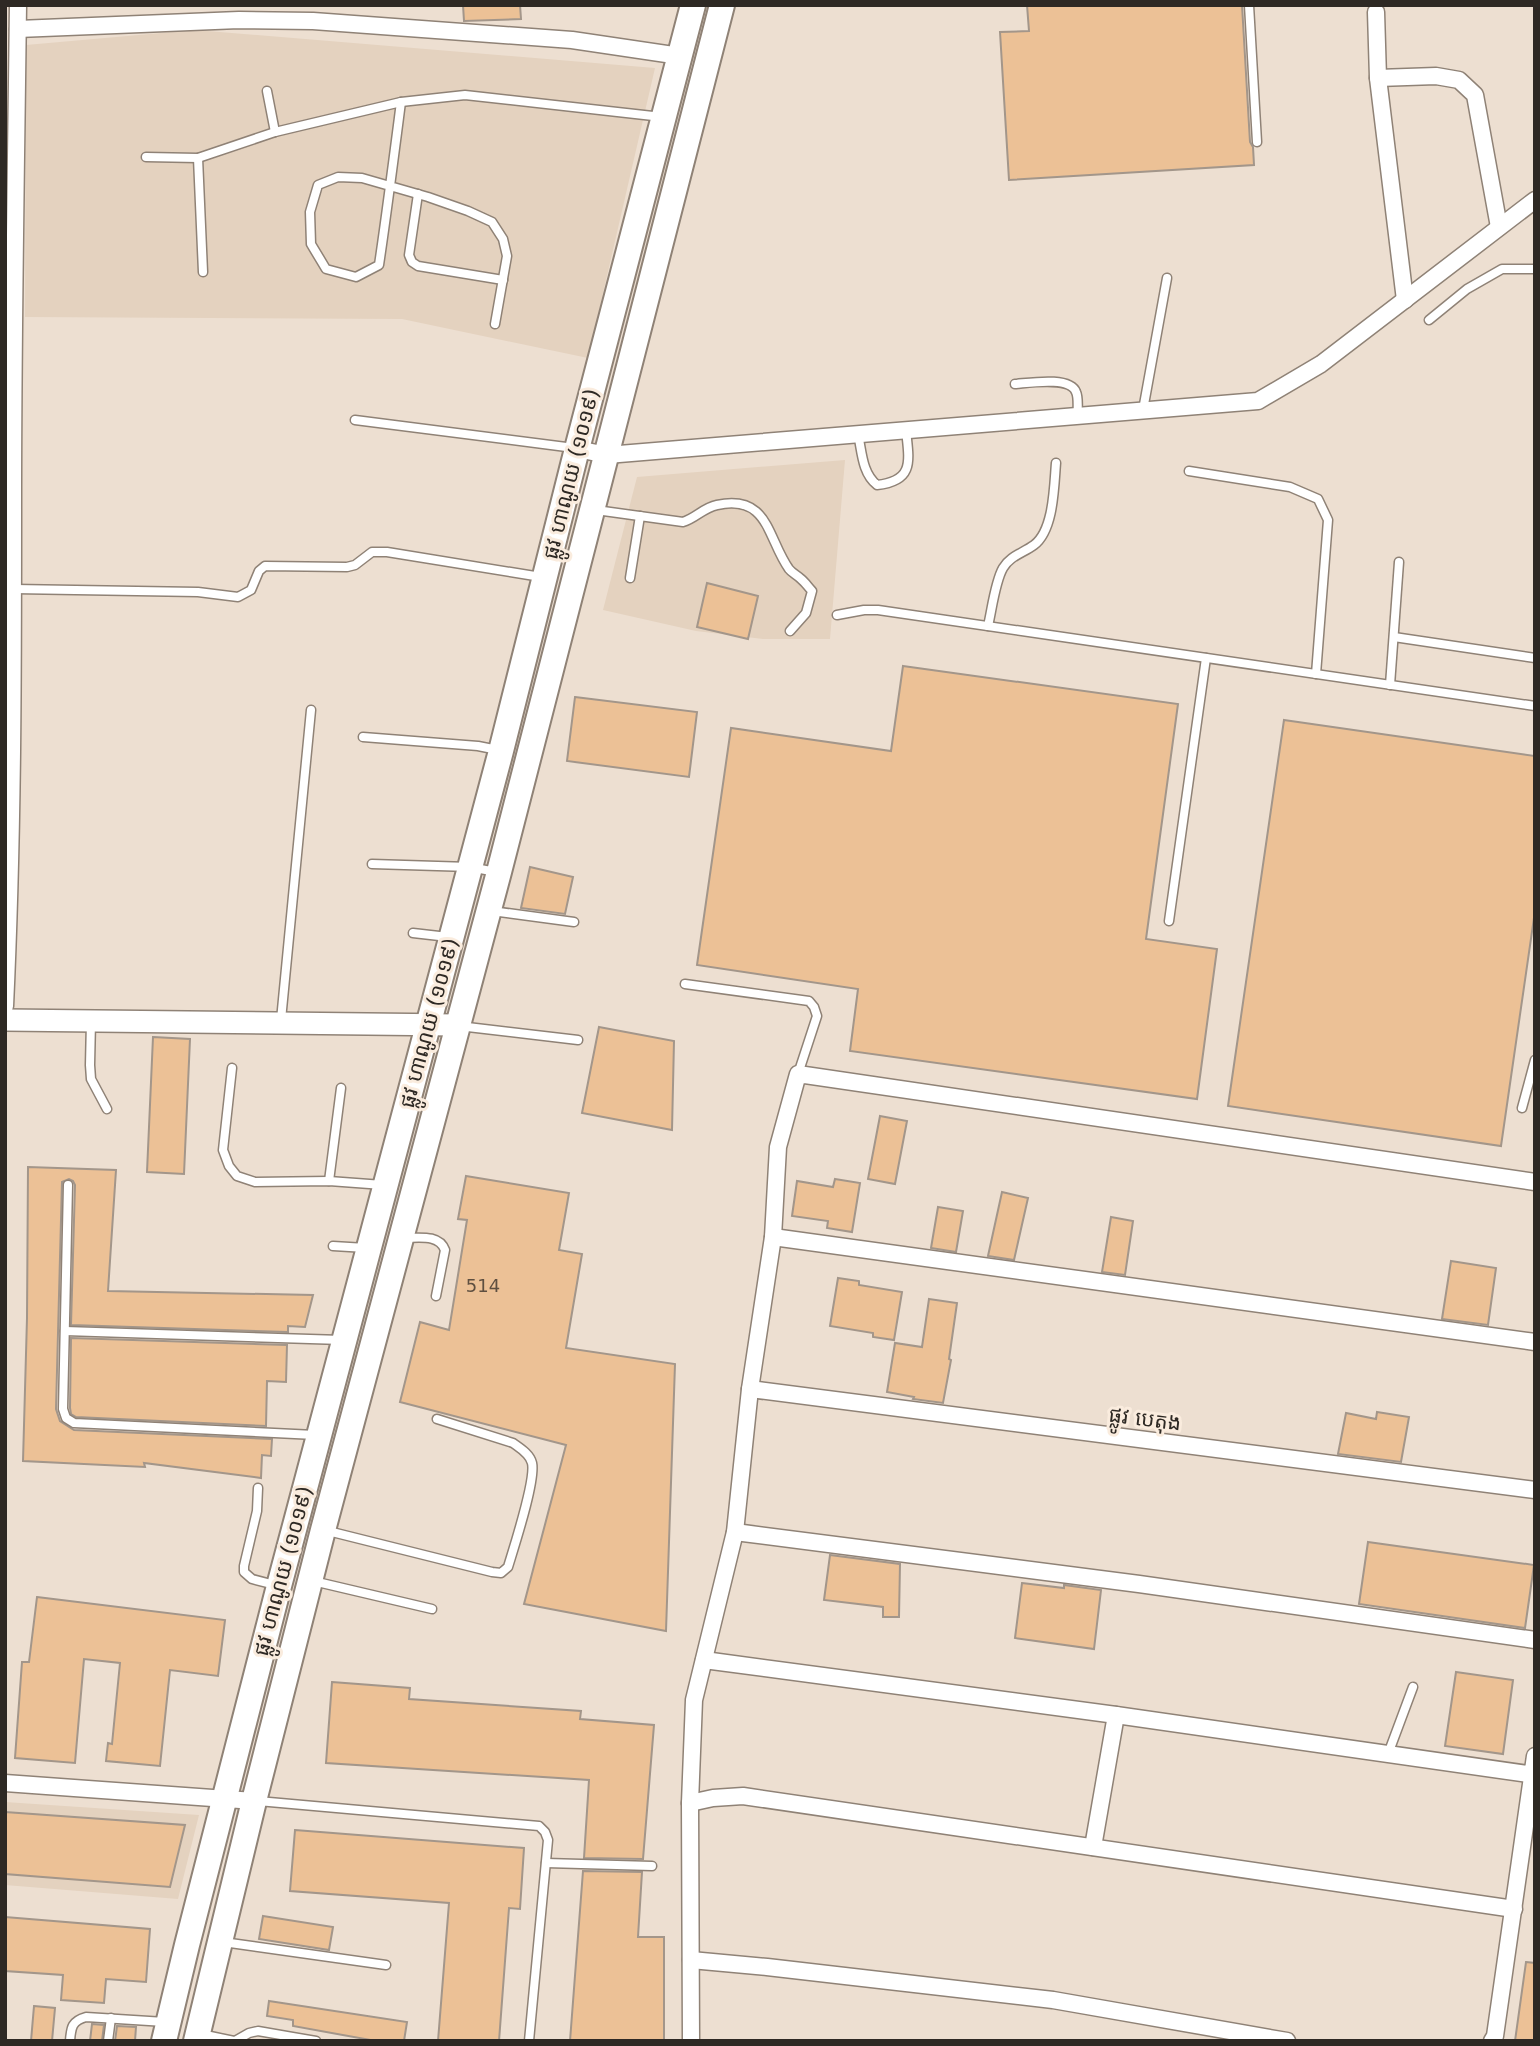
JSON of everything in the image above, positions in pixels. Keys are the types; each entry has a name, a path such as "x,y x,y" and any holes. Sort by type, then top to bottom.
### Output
{"main road":[{"name":"ផ្លូវ ហាណូយ (១០១៩)","path":"166,2031 279,1586 501,751 693,5"},
{"name":"ផ្លូវ ហាណូយ (១០១៩)","path":"197,2037 323,1530 489,911 722,5"}],"street":[{"path":"5,1006 10,643 14,589 9,495 18,5"},
{"path":"681,5 682,45"},
{"path":"1376,12 1378,78 1405,300"},
{"path":"18,29 239,20 313,21 572,40 682,45 713,41"},
{"path":"1378,78 1436,76 1459,80 1475,94 1499,227"},
{"path":"577,449 607,455 1258,401 1321,364 1535,200"},
{"path":"5,1020 457,1025"},
{"path":"691,2041 690,1803 694,1700 735,1532 750,1389 773,1237 778,1147 798,1074 1535,1182"},
{"path":"773,1237 1535,1342"},
{"name":"ផ្លូវ បេតុង","path":"750,1389 1535,1490"},
{"path":"735,1532 1139,1584 1535,1640"},
{"path":"704,1660 1534,1775"},
{"path":"1093,1847 1116,1715"},
{"path":"1492,2041 1495,2036 1535,1756"},
{"path":"5,1783 254,1801"},
{"path":"690,1803 743,1796 1514,1909"},
{"path":"691,1960 1053,2000 1287,2041"}],"lane":[{"path":"1249,5 1257,142"},
{"path":"267,91 275,132"},
{"path":"146,157 198,158 275,132 401,102 465,95 664,117"},
{"path":"401,102 390,186 379,265 356,277 326,269 311,244 310,212 318,185 338,177 362,178 390,186 418,194 468,211 492,222 503,239 507,256 495,324"},
{"path":"198,158 203,272"},
{"path":"418,194 409,256 412,262 418,266 503,280"},
{"path":"1429,320 1467,289 1502,269 1535,269"},
{"path":"1143,410 1167,278"},
{"path":"1015,384 1069,384 1076,392 1078,416"},
{"path":"355,420 577,449"},
{"path":"858,434 864,467 870,480 877,485 889,484 907,470 909,459 906,430"},
{"path":"988,626 1002,570 1009,559 1037,543 1044,533 1053,499 1056,463"},
{"path":"1189,471 1290,487 1318,499 1328,520 1316,674"},
{"path":"593,510 683,522 691,520 703,510 732,503 759,513 770,529 790,571 812,591 806,613 790,631"},
{"path":"630,578 640,516"},
{"path":"14,589 198,592 239,597 251,590 259,571 265,566 347,567 355,565 372,552 387,552 545,578"},
{"path":"1390,685 1399,562"},
{"path":"836,615 878,610 1535,706"},
{"path":"1394,637 1535,658"},
{"path":"1169,921 1206,658"},
{"path":"280,1023 311,710"},
{"path":"363,737 478,746 501,751"},
{"path":"372,864 470,867 499,872"},
{"path":"489,911 574,922"},
{"path":"413,933 451,938"},
{"path":"685,984 808,1001 817,1016 798,1074"},
{"path":"91,1021 91,1079 107,1110"},
{"path":"457,1025 578,1040"},
{"path":"1522,1108 1535,1060"},
{"path":"232,1068 223,1150 229,1166 237,1176 255,1182 330,1181 386,1185"},
{"path":"330,1181 341,1088"},
{"path":"68,1185 63,1409 66,1418 74,1423 319,1436"},
{"path":"401,1238 431,1238 443,1245 445,1250 436,1296"},
{"path":"333,1246 369,1248"},
{"path":"65,1331 345,1340"},
{"path":"323,1530 492,1572 501,1573 508,1567 533,1478 532,1461 524,1450 513,1443 437,1419"},
{"path":"258,1488 257,1511 244,1572 252,1579 279,1586"},
{"path":"310,1581 432,1609"},
{"path":"1388,1754 1413,1687"},
{"path":"254,1801 539,1826 548,1840 529,2041"},
{"path":"546,1863 652,1866"},
{"path":"220,1942 386,1965"},
{"path":"70,2041 71,2028 77,2019 86,2017 111,2018 166,2031"},
{"path":"108,2041 111,2018"},
{"path":"197,2037 234,2041 258,2031 316,2041"}],"shaded area":[{"path":"195,30 655,68 588,358 402,319 25,317 26,45"},
{"path":"845,460 830,639 763,639 696,631 603,610 637,477"},
{"path":"5,1802 199,1815 178,1899 5,1885"}],"building":[{"path":"463,5 520,5 521,19 464,21"},
{"path":"1027,5 1242,5 1250,142 1254,165 1009,180 1000,32 1029,31"},
{"path":"707,583 758,596 748,639 697,627"},
{"path":"903,666 1178,704 1146,939 1217,949 1197,1099 850,1051 858,989 697,965 731,728 891,751"},
{"path":"575,697 697,712 689,777 567,761"},
{"path":"1284,720 1535,756 1535,911 1501,1146 1228,1106"},
{"path":"530,867 573,877 565,914 521,908"},
{"path":"599,1027 674,1041 672,1130 582,1113"},
{"path":"153,1037 190,1039 184,1174 147,1172"},
{"path":"880,1116 907,1121 895,1184 868,1179"},
{"path":"28,1167 116,1170 108,1291 313,1295 305,1327 288,1326 288,1332 71,1325 75,1185 69,1179 62,1182 56,1409 60,1421 74,1430 272,1439 271,1456 262,1455 261,1478 144,1463 145,1467 23,1461"},
{"path":"466,1176 569,1193 559,1250 582,1254 566,1348 675,1364 666,1631 524,1604 566,1445 400,1402 420,1322 449,1330 467,1220 458,1219"},
{"path":"835,1179 860,1183 852,1232 827,1228 828,1221 792,1216 797,1181 833,1187"},
{"path":"1002,1192 1028,1198 1014,1260 988,1256"},
{"path":"938,1207 963,1211 956,1252 931,1248"},
{"path":"1111,1217 1133,1221 1125,1275 1102,1272"},
{"path":"1451,1261 1496,1268 1488,1325 1442,1319"},
{"path":"838,1278 859,1281 859,1285 902,1292 894,1340 873,1337 873,1333 830,1326"},
{"path":"929,1299 957,1303 943,1403 887,1392 895,1343 922,1347"},
{"path":"71,1338 287,1345 286,1382 267,1381 266,1426 76,1417 71,1414 70,1408"},
{"path":"1377,1412 1409,1417 1401,1462 1338,1454 1346,1413 1376,1419"},
{"path":"1368,1542 1534,1565 1525,1628 1359,1604"},
{"path":"830,1555 900,1564 899,1617 883,1617 883,1607 824,1600"},
{"path":"1022,1583 1101,1590 1094,1649 1015,1638"},
{"path":"37,1597 225,1620 218,1676 170,1670 160,1766 106,1761 108,1743 112,1744 120,1663 84,1659 75,1763 15,1758 22,1662 29,1662"},
{"path":"1456,1672 1513,1680 1503,1754 1445,1746"},
{"path":"332,1682 410,1688 409,1699 581,1711 580,1719 654,1725 643,1859 584,1858 589,1780 326,1763"},
{"path":"5,1812 185,1825 170,1887 5,1874"},
{"path":"295,1830 524,1848 520,1909 509,1908 499,2041 438,2041 449,1903 290,1891"},
{"path":"583,1871 642,1872 638,1937 664,1937 664,2041 570,2041"},
{"path":"263,1916 333,1927 329,1950 259,1939"},
{"path":"5,1917 150,1929 146,1982 106,1979 104,2003 61,2000 63,1975 5,1971"},
{"path":"1526,1962 1535,1963 1535,2041 1515,2041"},
{"path":"269,2001 407,2022 404,2041 376,2041 293,2026 293,2020 267,2016"},
{"path":"34,2006 55,2008 52,2041 31,2041"},
{"path":"92,2024 104,2025 102,2041 90,2041"},
{"path":"117,2026 136,2027 135,2041 115,2041"}]}
